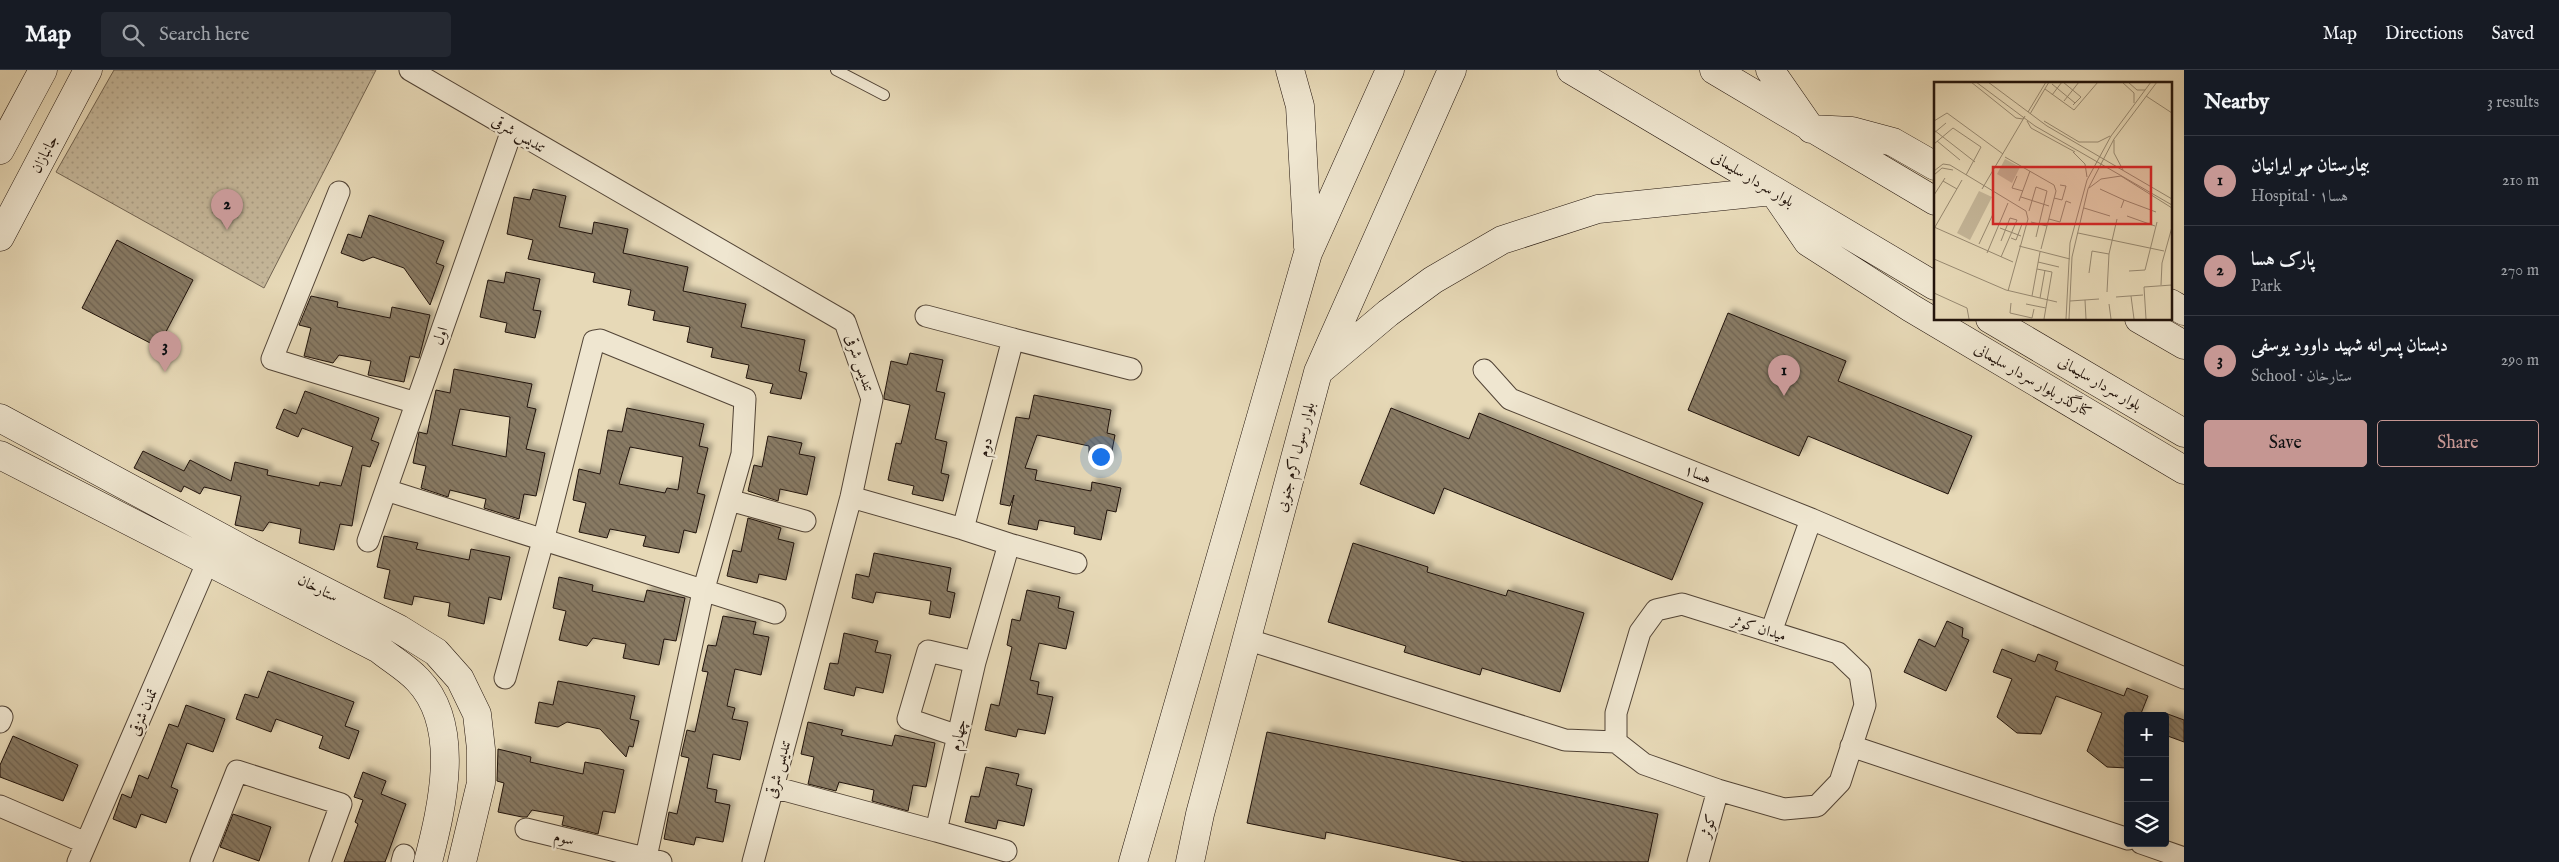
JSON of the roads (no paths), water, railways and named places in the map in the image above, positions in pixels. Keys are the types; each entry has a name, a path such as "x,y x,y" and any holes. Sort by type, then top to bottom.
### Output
{"main road":[{"path":"0,150 43,70"},
{"name":"جانبازان","path":"0,238 88,70"},
{"path":"1290,70 1300,106 1308,253"},
{"path":"1133,862 1308,253 1390,70"},
{"name":"بلوار رسول اکرم جنوبی","path":"1190,862 1200,814 1318,372 1452,70"},
{"name":"بلوار سردار سلیمانی","path":"1571,70 1934,285"},
{"path":"1714,70 1934,200"},
{"path":"1770,70 1811,129"},
{"path":"1811,129 1852,131 1893,142 1934,165"},
{"path":"1318,372 1388,313 1433,280 1502,240 1598,208 1773,191"},
{"name":"کنارگذر بلوار سردار سلیمانی","path":"1773,191 1808,242 1912,308 2173,463"},
{"path":"2172,304 2184,311"},
{"name":"بلوار سردار سلیمانی","path":"1992,320 2180,431"},
{"path":"2141,320 2184,345"},
{"name":"ستارخان","path":"0,418 252,554 399,629 436,652 460,679 477,714 481,750 481,783 462,862"},
{"path":"2173,463 2180,431"},
{"name":"ستارخان","path":"0,455 207,563 379,649 418,680 442,720 444,744 441,809 411,860"}],"street":[{"name":"تندیس شرقی","path":"410,70 845,322 872,400 851,497 753,862"},
{"name":"اول","path":"368,541 512,130"},
{"path":"339,192 272,359 416,404"},
{"path":"926,316 1131,369"},
{"name":"دوم","path":"963,529 1014,339"},
{"path":"505,678 543,541 594,341 600,340 745,399 742,454 703,592 651,861"},
{"name":"هسا۱","path":"1484,370 1510,400 1811,519 2184,678"},
{"path":"386,490 703,592 775,613"},
{"path":"851,497 1076,563"},
{"path":"729,500 805,521"},
{"path":"1772,632 1811,519"},
{"name":"چهارم","path":"936,831 975,662 1009,544"},
{"name":"تمدن شزقی","path":"82,853 207,563"},
{"name":"میدان کوثر","path":"1682,604 1772,632 1838,653 1860,674 1865,705 1840,782 1816,806 1784,809 1718,790 1644,764 1616,742 1616,713 1640,632 1656,610 1682,604"},
{"path":"1246,638 1566,740 1616,742"},
{"path":"958,736 908,719 928,651 975,662"},
{"path":"1852,746 2124,838"},
{"path":"201,862 235,774 239,771 341,804 320,862"},
{"path":"774,787 1006,851"},
{"name":"کوثر","path":"1698,862 1718,790"},
{"path":"0,806 82,853"},
{"name":"سوم","path":"526,829 651,861"},
{"path":"2152,847 2184,858"}],"lane":[{"path":"836,70 884,95"}],"place":[{"name":"پارک هسا","path":"227,230"},
{"name":"دبستان پسرانه شهید داوود یوسفی","path":"165,372"},
{"name":"بیمارستان مهر ایرانیان","path":"1784,396"}]}
